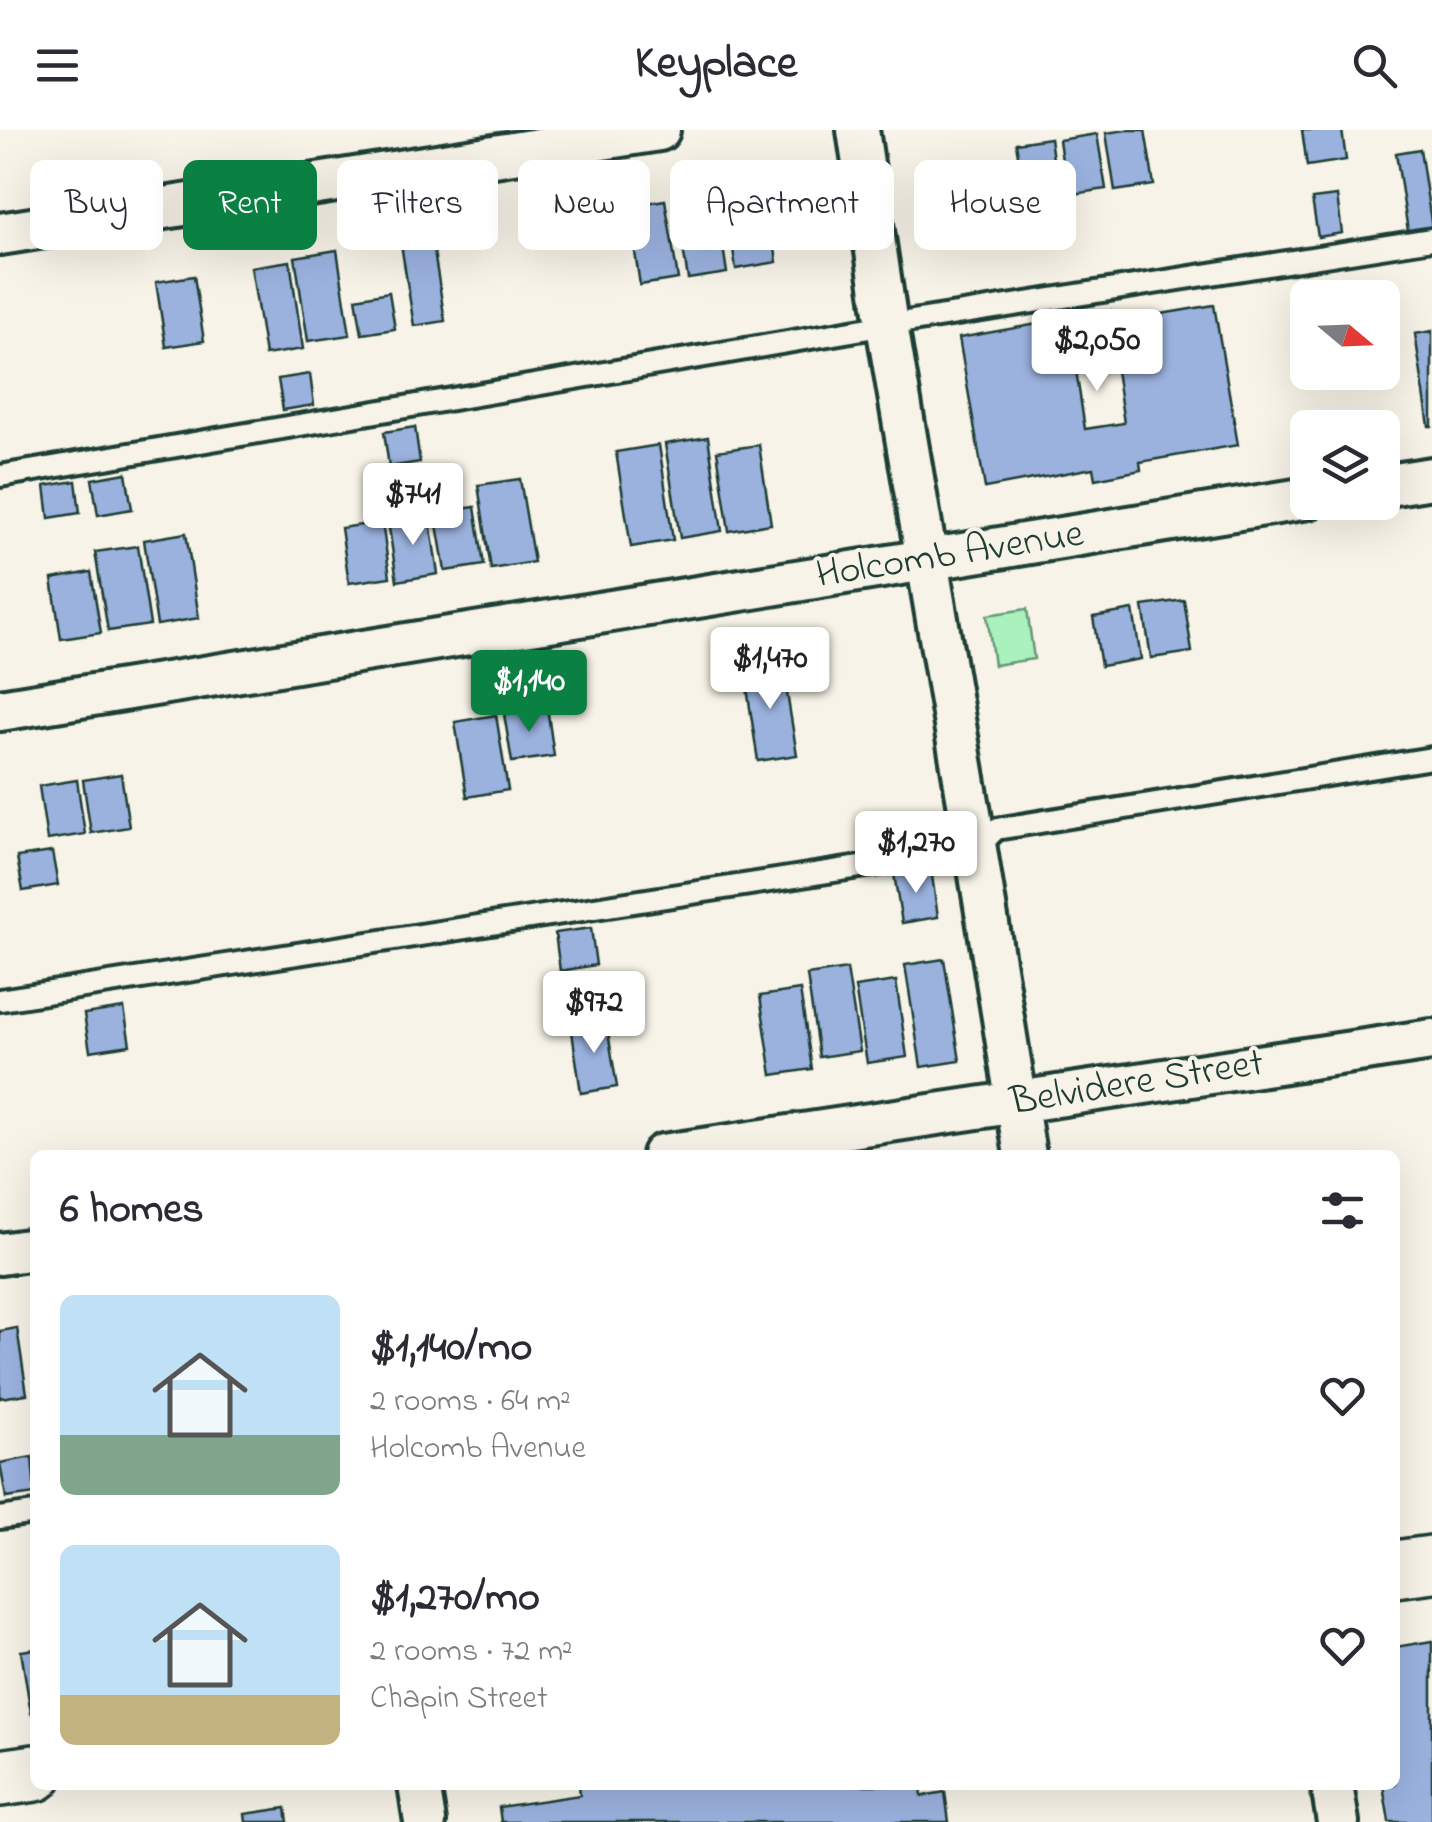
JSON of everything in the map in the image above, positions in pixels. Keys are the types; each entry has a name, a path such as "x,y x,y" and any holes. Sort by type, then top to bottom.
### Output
{"street":[{"path":"0,234 659,130"},
{"path":"858,130 1024,1150"},
{"path":"1400,483 1432,478"},
{"name":"Holcomb Avenue","path":"0,710 1290,501"},
{"name":"Belvidere Street","path":"696,1150 1432,1040"},
{"path":"0,1254 30,1250"},
{"path":"1400,1569 1432,1564"},
{"path":"0,1778 30,1774"},
{"path":"420,1790 424,1822"},
{"path":"1333,1790 1338,1822"}],"lane":[{"path":"0,476 887,325 1432,238"},
{"path":"0,1000 976,849 996,829 1432,758"},
{"path":"0,1518 30,1513"}],"green space":[{"path":"1027,609 1034,659 994,665 987,615"}],"building":[{"path":"1145,130 1154,185 1115,191 1106,133"},
{"path":"1302,130 1342,130 1346,160 1307,166"},
{"path":"1097,134 1106,189 1076,194 1076,160 1062,160 1059,140"},
{"path":"1050,138 1053,160 1019,160 1016,143"},
{"path":"1420,149 1432,228 1408,231 1396,153"},
{"path":"1337,196 1342,233 1318,237 1312,199"},
{"path":"665,200 670,250 673,250 678,279 640,285 635,250 650,250 650,202"},
{"path":"337,250 350,335 308,341 295,257"},
{"path":"402,250 434,250 445,321 414,326"},
{"path":"683,250 724,250 727,273 688,279"},
{"path":"733,250 775,250 777,262 736,269"},
{"path":"290,261 303,349 265,355 251,267"},
{"path":"194,276 204,341 166,347 156,282"},
{"path":"389,292 395,329 362,334 356,298"},
{"path":"1214,305 1238,445 1140,462 1141,470 1095,479 1093,468 985,488 959,338 1111,311 1114,322","holes":["1112,344 1124,423 1085,429 1073,350"]},
{"path":"1432,331 1432,426 1429,426 1415,334"},
{"path":"310,374 314,405 283,410 278,379"},
{"path":"415,427 420,462 389,467 384,432"},
{"path":"708,437 722,531 680,538 665,444"},
{"path":"659,445 673,540 631,547 616,452"},
{"path":"759,445 771,524 729,531 717,451"},
{"path":"126,473 132,509 98,515 92,479"},
{"path":"520,479 534,562 491,569 478,485"},
{"path":"76,481 80,513 49,518 45,486"},
{"path":"475,507 484,565 445,571 435,513"},
{"path":"429,515 438,574 397,581 388,521"},
{"path":"382,522 390,577 349,583 341,528"},
{"path":"186,533 199,618 157,625 144,540"},
{"path":"138,546 150,625 108,631 95,552"},
{"path":"91,572 101,633 61,639 52,579"},
{"path":"1184,600 1192,652 1151,658 1143,606"},
{"path":"1133,610 1141,659 1101,666 1093,617"},
{"path":"782,662 797,755 758,761 744,668"},
{"path":"547,707 554,756 512,762 504,714"},
{"path":"496,715 508,790 467,797 455,722"},
{"path":"121,774 129,827 91,833 83,780"},
{"path":"77,780 85,834 47,840 39,786"},
{"path":"52,852 58,885 23,891 17,857"},
{"path":"931,869 938,917 902,923 894,874"},
{"path":"591,928 596,965 560,971 555,933"},
{"path":"944,959 960,1061 921,1067 905,965"},
{"path":"847,969 860,1051 819,1057 807,975"},
{"path":"896,981 907,1057 867,1063 855,987"},
{"path":"800,990 812,1069 772,1075 760,996"},
{"path":"124,1008 130,1045 90,1051 84,1014"},
{"path":"606,1020 617,1087 581,1093 571,1025"},
{"path":"17,1328 27,1394 0,1398 0,1331"},
{"path":"30,1457 30,1495 6,1498 0,1463"},
{"path":"1432,1641 1432,1822 1389,1822 1384,1790 1400,1790 1400,1646"},
{"path":"30,1650 30,1707 21,1651"},
{"path":"580,1790 921,1790 922,1796 945,1792 949,1822 501,1822 499,1807 580,1795"},
{"path":"286,1808 288,1822 246,1822 245,1814"}]}
